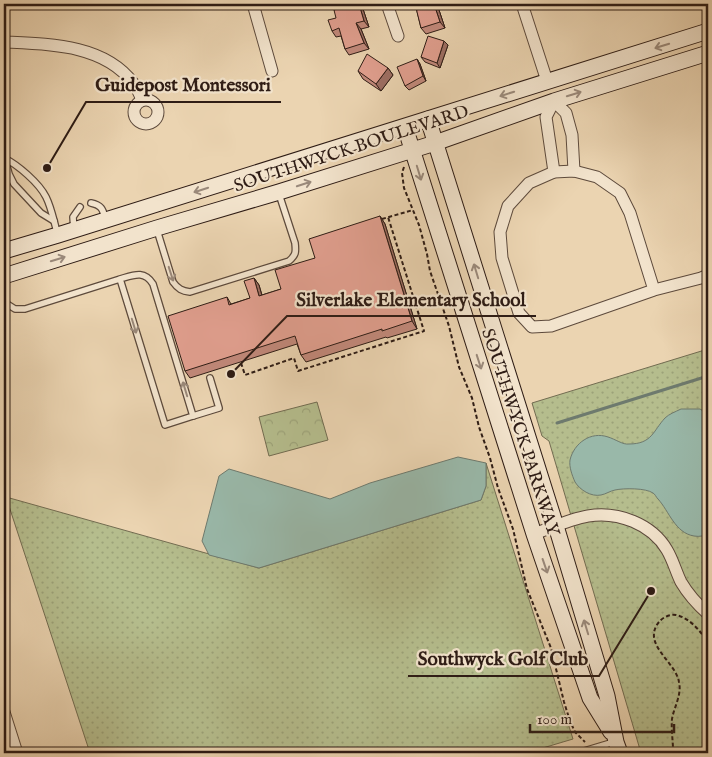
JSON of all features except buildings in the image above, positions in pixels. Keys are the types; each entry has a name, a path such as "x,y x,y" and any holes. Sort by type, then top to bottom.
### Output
{"street":[{"path":"253,4 272,70"},
{"path":"387,4 398,36"},
{"path":"522,4 554,101 566,113 554,172"},
{"name":"SOUTHWYCK BOULEVARD","path":"4,249 56,228 74,230 708,31"},
{"path":"4,42 40,44 94,54 109,61 123,71 135,84 142,100"},
{"name":"SOUTHWYCK BOULEVARD","path":"8,274 435,143 554,101 708,53"},
{"path":"554,101 546,116 561,138 574,171"},
{"name":"SOUTHWYCK PARKWAY","path":"428,119 556,526 607,696 618,748"},
{"name":"SOUTHWYCK PARKWAY","path":"405,126 534,534 590,698 618,748"},
{"path":"271,168 279,192"},
{"path":"654,290 630,213 620,193 597,177 574,171 554,172 529,182 508,206 500,232 502,258 519,313 532,327 551,326 654,290 708,275"},
{"path":"150,206 157,228"},
{"path":"4,249 8,274"},
{"path":"472,342 496,334"},
{"path":"534,534 587,516 603,514 633,521 648,528 659,538 668,551 681,582 708,614"},
{"path":"4,712 17,753"}],"lane":[{"path":"4,158 18,166 41,190 49,204 56,228"},
{"path":"4,158 14,184 56,228"},
{"path":"157,228 173,282 182,290 190,292 289,261 294,257 296,252 295,243 279,192"},
{"path":"91,203 102,208 106,220"},
{"path":"74,230 73,217 80,206"},
{"path":"4,302 15,309 25,309 120,279 139,274 145,275 150,278 153,284 194,416"},
{"path":"120,279 165,425 219,408 210,378"},
{"path":"581,753 590,750 618,748"}],"path":[{"path":"412,150 402,173 404,188 427,254 430,271 449,326 459,367 472,398 498,488 515,536 527,589 551,648 564,702 575,732 590,750"},
{"path":"379,220 413,210"},
{"path":"241,363 245,374 294,358 298,370 424,331 388,217"},
{"path":"672,753 672,716 680,691 679,681 655,644 655,628 660,621 668,616 684,617 708,642"},
{"path":"703,636 708,632"}],"green space":[{"path":"708,349 708,753 641,753 549,441 542,436 532,403"},
{"path":"317,402 328,440 269,456 259,417"},
{"path":"486,463 573,739 526,753 458,753 441,748 425,753 90,753 6,497 259,568 481,500 486,486"}],"shaded area":[{"path":"681,409 700,409 708,414 708,533 702,536 687,534 682,531 650,491 624,489 613,490 601,495 593,495 580,488 575,482 570,468 570,460 575,448 584,440 590,437 602,436 627,444 643,442 651,436 667,417"},
{"path":"458,457 486,463 486,486 481,500 259,568 209,555 202,541 219,476 229,469 330,499 370,483"}],"waterway":[{"path":"557,423 708,376"}],"place":[{"name":"Guidepost Montessori","path":"47,168"},
{"name":"Silverlake Elementary School","path":"231,374"},
{"name":"Southwyck Golf Club","path":"651,591"}]}
